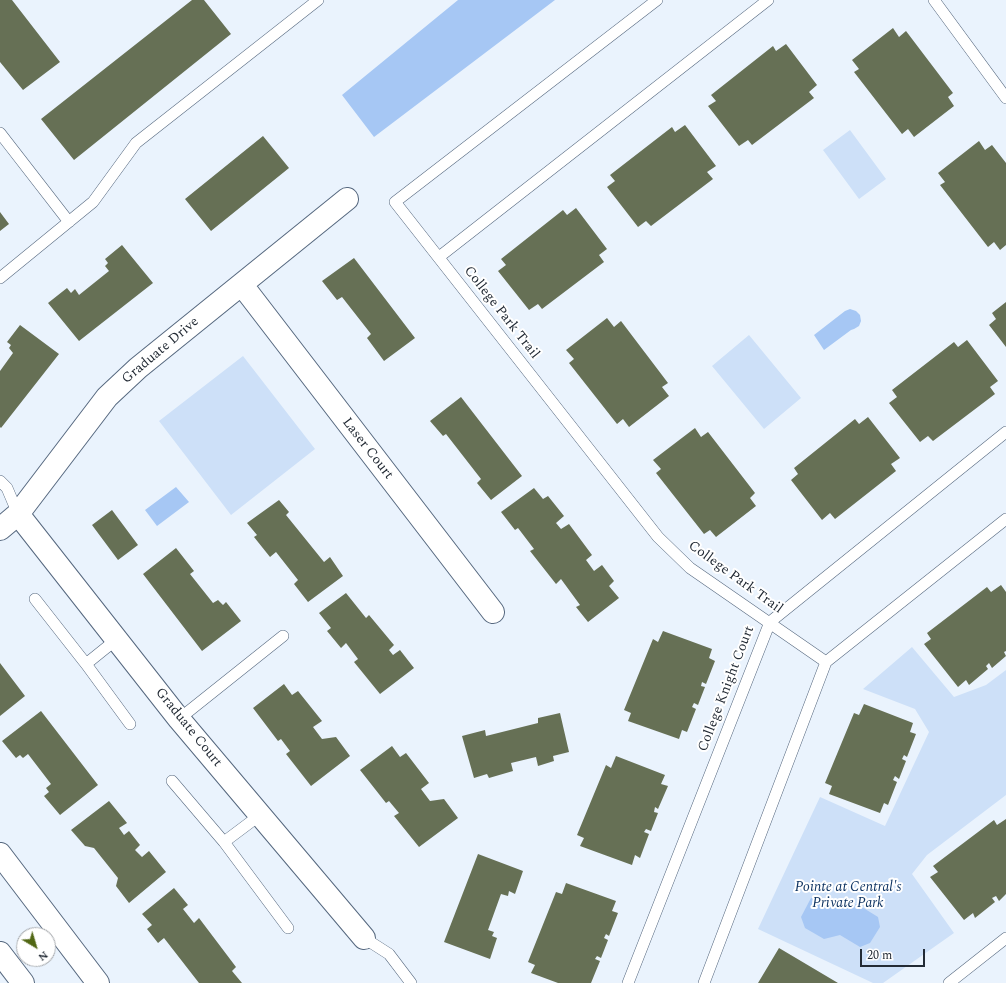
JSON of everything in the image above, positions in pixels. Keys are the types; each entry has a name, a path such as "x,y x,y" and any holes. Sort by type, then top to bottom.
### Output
{"street":[{"name":"Graduate Drive","path":"0,529 18,514 107,397 138,368 347,199"},
{"name":"Laser Court","path":"242,285 493,612"},
{"name":"Graduate Court","path":"18,514 180,718 364,938"},
{"path":"0,854 98,983"},
{"path":"0,953 23,983"}],"lane":[{"path":"0,278 93,202 136,143 318,0"},
{"name":"College Park Trail","path":"657,0 395,202 658,538 690,568 826,662"},
{"path":"438,258 768,0"},
{"path":"934,0 1006,98"},
{"path":"0,134 69,222"},
{"name":"College Knight Court","path":"628,983 770,622 1006,432"},
{"path":"0,481 7,488 18,514"},
{"path":"704,983 826,662 1006,519"},
{"path":"35,599 86,664 130,724"},
{"path":"180,718 283,636"},
{"path":"86,664 117,639"},
{"path":"172,781 224,842 288,928"},
{"path":"224,842 260,815"},
{"path":"364,938 389,954 411,983"},
{"path":"949,983 1006,938"}],"green space":[{"path":"850,130 886,179 859,199 823,150"},
{"path":"749,335 801,398 764,429 712,366"},
{"path":"243,356 315,449 231,515 159,421"},
{"name":"Pointe at Central's Private Park","path":"912,647 954,697 986,685 1006,670 1006,795 927,855 912,874 954,933 883,983 873,983 758,929 820,797 885,826 929,732 915,709 863,689"}],"water":[{"path":"458,0 555,0 374,137 342,95"},
{"path":"850,309 856,311 860,315 861,321 859,326 851,330 824,350 814,335 845,311"},
{"path":"176,487 189,502 157,526 145,510"},
{"path":"821,897 841,908 857,904 878,917 880,927 870,943 860,947 840,935 824,939 805,928 801,917 811,898"}],"building":[{"path":"0,0 12,0 60,62 23,90 0,62"},
{"path":"192,0 204,0 231,34 74,160 41,119"},
{"path":"893,28 899,37 906,31 953,93 948,97 954,106 914,137 908,129 902,134 854,72 859,69 852,60"},
{"path":"786,44 817,85 809,92 814,98 752,145 748,140 739,146 708,106 716,101 711,95 773,46 776,51"},
{"path":"685,125 716,166 707,172 713,179 651,226 646,221 638,227 607,187 615,181 610,175 672,127 675,132"},
{"path":"263,136 289,168 211,231 185,199"},
{"path":"979,141 985,150 992,145 1006,163 1006,245 1000,250 994,242 988,247 940,185 945,182 938,173"},
{"path":"576,208 607,249 599,255 604,262 542,309 538,304 529,310 498,271 506,265 501,259 563,210 567,215"},
{"path":"0,212 9,224 0,231"},
{"path":"122,245 153,283 79,341 48,303 67,288 71,293 75,289 79,295 109,271 105,266 108,263 105,259"},
{"path":"354,258 415,338 384,361 367,338 371,334 342,297 337,300 322,281"},
{"path":"1006,302 1006,347 989,325 996,319 992,313"},
{"path":"607,318 614,327 621,321 668,383 662,387 669,396 629,427 623,419 617,424 569,363 574,359 566,350"},
{"path":"20,325 59,354 1,428 0,371 13,353 9,348 11,345 7,342"},
{"path":"967,340 998,381 990,387 995,394 933,441 928,436 920,442 889,403 897,397 892,390 954,342 958,347"},
{"path":"461,397 522,476 491,500 477,483 481,479 446,434 443,436 430,421"},
{"path":"868,417 900,458 891,464 896,471 835,519 830,513 822,520 791,480 798,474 794,468 855,419 859,424"},
{"path":"695,428 701,437 708,432 755,493 750,498 756,506 716,537 710,530 704,534 656,473 661,469 653,460"},
{"path":"534,488 543,499 548,496 564,516 556,523 561,529 569,524 592,555 586,560 594,571 602,565 614,581 609,586 619,598 588,622 576,607 580,605 561,579 556,584 530,551 534,549 518,528 515,530 501,512"},
{"path":"279,500 289,512 286,515 324,562 330,557 343,576 308,602 294,584 298,580 276,552 270,557 254,537 257,535 247,523"},
{"path":"112,510 138,545 118,560 92,525"},
{"path":"176,548 194,571 190,574 213,603 218,600 223,605 226,602 241,621 202,651 143,574"},
{"path":"1001,585 1006,592 1006,651 1004,652 1006,656 992,668 989,663 986,666 988,669 969,685 966,680 958,687 924,644 931,639 927,633 987,587 991,592"},
{"path":"346,593 366,618 369,615 394,645 389,650 393,655 400,650 414,668 380,694 354,662 358,659 346,643 341,648 327,631 331,628 319,613"},
{"path":"663,631 712,649 709,658 715,661 706,684 702,682 701,686 705,687 698,705 694,703 692,707 696,709 687,732 682,730 679,739 628,721 631,713 624,710 653,639 658,642"},
{"path":"0,663 25,696 0,716"},
{"path":"284,684 292,695 298,691 322,721 313,727 322,739 336,737 350,756 311,786 286,754 290,751 281,739 278,741 253,708"},
{"path":"864,704 913,723 910,732 916,734 907,757 904,755 902,759 906,761 899,779 895,776 893,780 897,782 888,805 884,803 880,813 829,794 832,786 825,783 854,713 859,715"},
{"path":"41,711 98,785 60,815 44,796 49,792 46,788 51,784 28,754 23,758 20,755 16,758 2,741"},
{"path":"560,713 569,752 553,756 554,761 538,766 536,757 511,763 513,771 489,778 487,774 474,778 462,736 485,730 486,736 538,723 538,718"},
{"path":"392,746 400,757 406,753 429,783 421,789 430,801 444,799 458,818 419,847 394,816 399,813 389,801 386,803 360,770"},
{"path":"616,756 665,775 661,784 668,786 658,809 655,807 654,812 658,813 651,831 646,829 644,832 649,834 640,858 635,855 632,865 580,846 584,838 577,835 606,765 611,768"},
{"path":"109,801 127,823 119,828 124,835 129,831 140,845 135,850 142,857 149,851 166,872 129,903 116,886 118,878 94,848 85,846 71,830"},
{"path":"1006,819 1006,894 999,901 996,896 992,898 995,902 975,918 973,913 964,920 930,877 938,872 933,866 994,820 997,825"},
{"path":"478,854 523,871 515,894 509,891 508,896 501,894 488,930 494,932 492,936 497,938 490,959 444,942"},
{"path":"566,883 616,901 612,911 618,913 609,936 606,934 604,938 608,940 601,958 597,956 595,959 600,961 591,983 558,983 531,973 535,965 528,962 556,892 562,894"},
{"path":"174,888 188,905 183,909 194,923 199,918 236,967 232,971 242,983 199,983 164,938 158,943 147,929 152,925 142,914"},
{"path":"779,948 838,983 758,983"}]}
